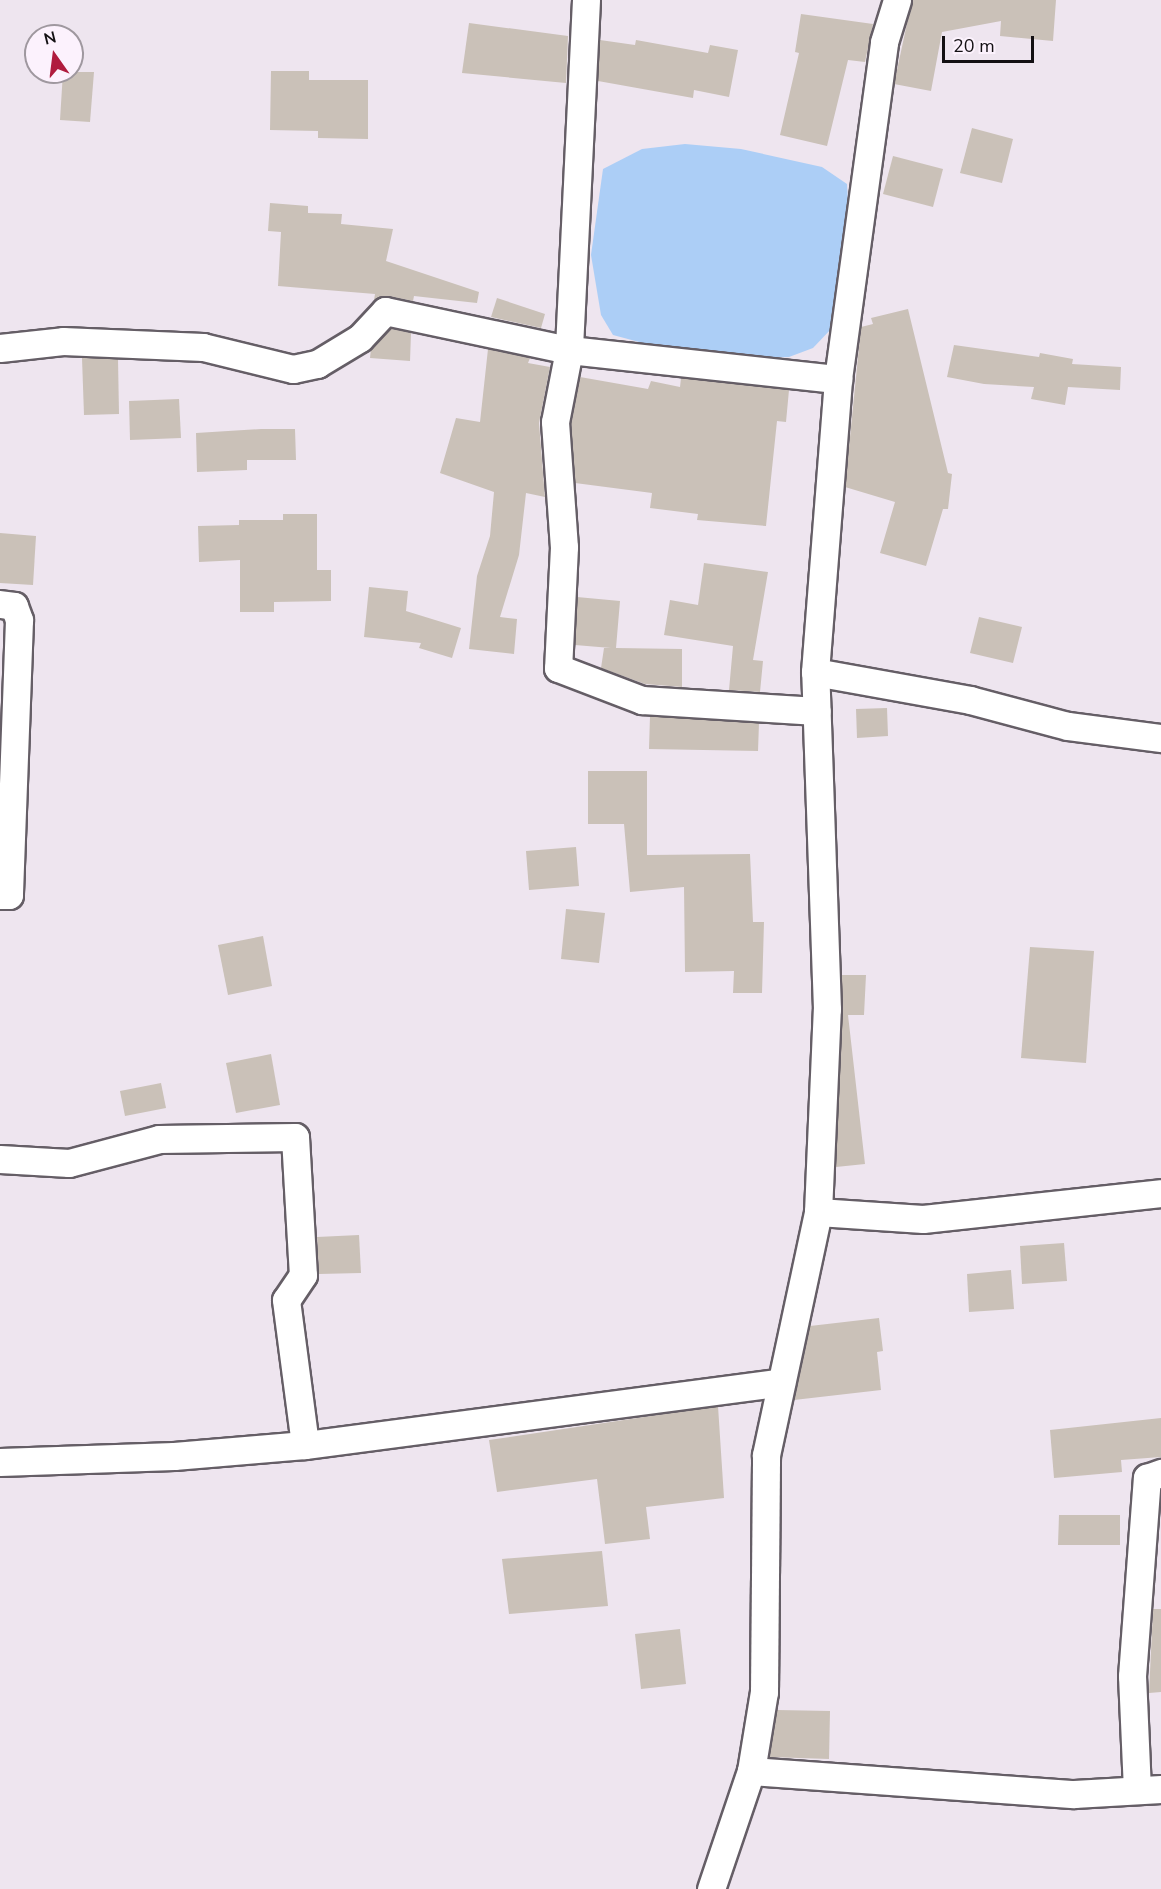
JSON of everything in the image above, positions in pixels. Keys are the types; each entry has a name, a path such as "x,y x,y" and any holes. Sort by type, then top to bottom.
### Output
{"street":[{"path":"586,0 569,350 555,422 564,547 558,668 642,700 817,711"},
{"path":"711,1889 751,1771 764,1692 766,1455 818,1212 827,1009 815,672 838,379 884,42 897,0"},
{"path":"0,348 63,341 203,347 293,369 317,364 360,338 384,311 569,350 838,379"},
{"path":"0,604 14,606 19,620 9,895 0,895"},
{"path":"815,672 970,700 1068,726 1161,738"},
{"path":"0,1159 69,1163 159,1139 295,1137 303,1275 286,1300 305,1445"},
{"path":"818,1212 923,1219 1161,1193"},
{"path":"0,1462 174,1456 305,1445 781,1382"},
{"path":"751,1771 1074,1794 1149,1790 1132,1676 1148,1478 1161,1473"}],"water":[{"path":"685,144 741,149 822,167 847,184 849,223 832,328 813,348 789,357 740,359 654,346 613,335 601,315 591,255 603,169 642,149"}],"building":[{"path":"912,0 1056,0 1053,41 1000,36 1001,21 942,32 931,91 894,84"},
{"path":"801,14 873,24 865,62 848,60 827,146 780,135 799,53 795,52"},
{"path":"469,23 568,36 566,83 462,73"},
{"path":"600,40 635,45 636,40 708,53 710,45 738,50 729,97 694,90 693,98 598,81"},
{"path":"271,71 309,71 309,80 368,80 368,139 318,138 318,131 270,130"},
{"path":"84,72 94,72 90,122 60,120 62,84 84,84"},
{"path":"972,128 1013,139 1002,183 960,173"},
{"path":"893,156 943,169 933,207 883,194"},
{"path":"270,203 308,206 308,213 342,214 341,224 393,229 386,261 479,292 477,303 414,296 413,301 388,296 374,300 375,294 278,286 281,232 268,231"},
{"path":"497,298 545,314 541,328 491,317"},
{"path":"908,309 948,473 952,474 948,509 943,509 926,566 880,553 895,502 845,487 861,327 873,324 871,318"},
{"path":"390,328 411,333 410,361 370,358 371,349"},
{"path":"954,345 1039,357 1040,353 1073,359 1072,364 1121,367 1120,390 1068,387 1065,405 1031,399 1034,387 984,384 947,377"},
{"path":"488,349 530,358 528,363 550,367 539,423 545,497 526,493 519,555 500,617 517,619 514,654 469,649 477,576 490,536 494,492 440,473 456,418 480,422"},
{"path":"82,358 118,359 119,414 84,415"},
{"path":"580,377 648,389 651,381 680,387 681,378 789,390 786,422 777,421 766,526 697,520 698,514 650,508 652,493 575,483 571,423"},
{"path":"179,399 181,438 130,440 129,401"},
{"path":"295,429 296,460 247,460 247,470 197,472 196,433"},
{"path":"283,514 317,514 317,570 331,570 331,601 274,602 274,612 240,612 240,560 199,562 198,526 239,525 239,520 283,520"},
{"path":"0,533 36,536 33,585 0,583"},
{"path":"704,563 768,572 753,660 763,661 760,692 729,690 733,646 664,635 670,600 698,605"},
{"path":"369,587 408,591 406,611 461,628 452,658 419,648 421,643 364,637"},
{"path":"577,597 620,601 616,648 682,649 682,687 645,684 601,668 604,648 611,648 575,645"},
{"path":"979,617 1022,627 1013,663 970,653"},
{"path":"887,708 888,736 857,738 856,709"},
{"path":"650,716 759,723 758,751 649,749"},
{"path":"588,771 647,771 647,855 750,854 753,922 764,922 762,993 733,993 734,971 685,972 684,887 630,892 624,824 588,824"},
{"path":"576,847 579,886 529,890 526,851"},
{"path":"566,909 605,913 599,963 561,959"},
{"path":"263,936 272,986 228,995 218,945"},
{"path":"1030,947 1094,951 1086,1063 1021,1058"},
{"path":"842,975 866,975 864,1015 848,1015 865,1164 836,1167"},
{"path":"271,1054 280,1105 236,1113 226,1063"},
{"path":"161,1083 166,1108 125,1116 120,1091"},
{"path":"359,1235 361,1273 319,1274 317,1237"},
{"path":"1064,1243 1067,1281 1022,1284 1020,1246"},
{"path":"1011,1270 1014,1309 969,1312 967,1274"},
{"path":"879,1318 883,1351 877,1352 881,1390 794,1400 810,1326"},
{"path":"718,1406 724,1498 646,1507 650,1539 605,1544 597,1479 497,1492 489,1440"},
{"path":"1161,1418 1161,1457 1121,1460 1122,1472 1054,1478 1050,1430"},
{"path":"1059,1515 1120,1515 1120,1545 1058,1545"},
{"path":"602,1551 608,1606 509,1614 502,1559"},
{"path":"1153,1609 1161,1609 1161,1692 1149,1693"},
{"path":"680,1629 686,1684 641,1689 635,1634"},
{"path":"777,1710 830,1711 829,1759 769,1757"}]}
